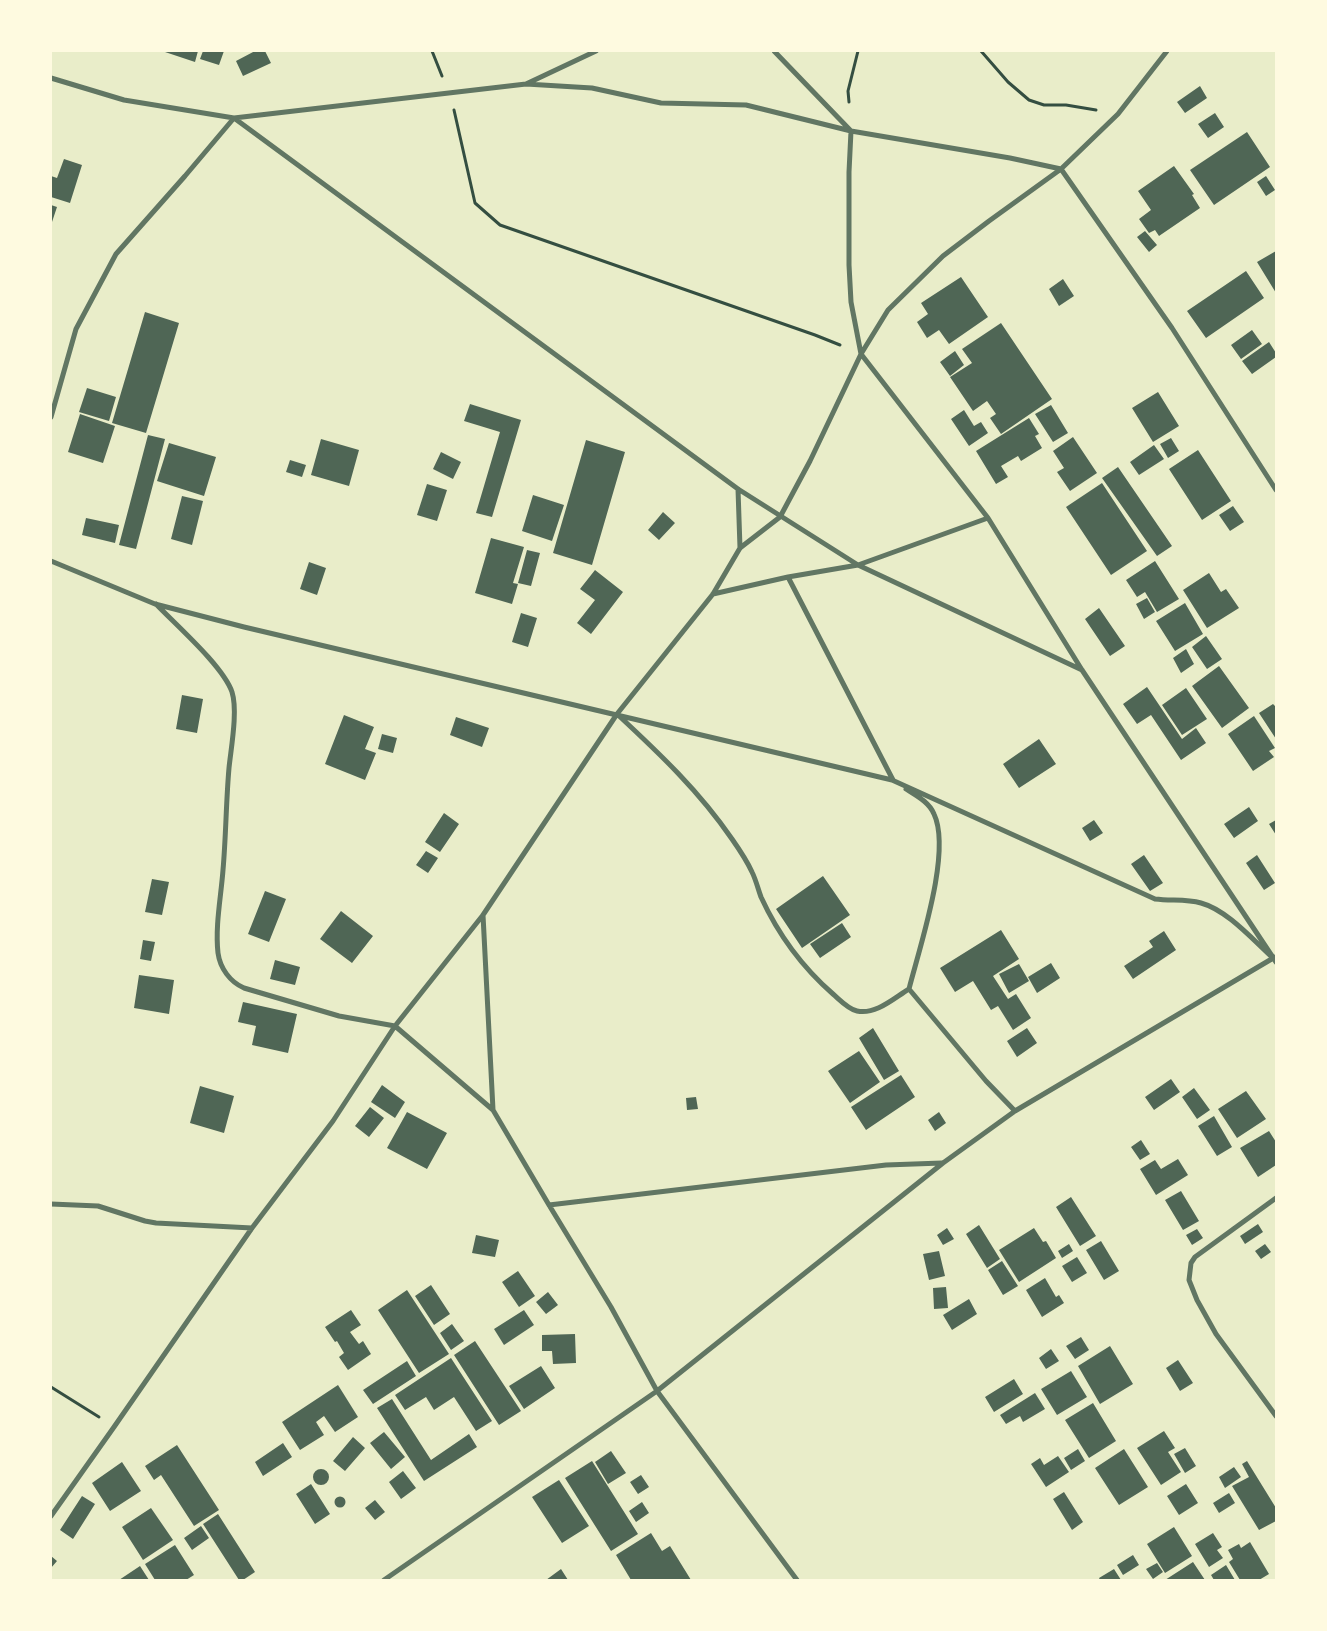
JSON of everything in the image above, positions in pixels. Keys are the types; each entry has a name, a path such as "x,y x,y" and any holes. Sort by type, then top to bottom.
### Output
{"street":[{"path":"526,84 596,51"},
{"path":"774,51 851,131 848,172 849,265 851,302 861,354 988,518 1082,670 1275,959"},
{"path":"51,1516 252,1228 333,1121 395,1026 483,915 617,714 713,594 740,548 780,517 861,354 888,310 944,256 1061,169 1118,114 1167,51"},
{"path":"51,78 124,100 234,118 526,84 592,88 661,103 746,105 851,131 1010,158 1061,169 1172,328 1276,490"},
{"path":"51,417 76,329 116,254 186,176 234,118"},
{"path":"234,118 738,489 780,517 858,565 1082,670"},
{"path":"738,489 740,548"},
{"path":"713,594 788,577 858,565 988,518"},
{"path":"51,561 155,604 244,627 892,780 1155,899 1184,900 1203,903 1214,908 1226,916 1275,959"},
{"path":"617,714 680,773 722,825 752,872 762,897 788,945 820,982 850,1008 857,1011 871,1010 883,1006 909,989 932,900 939,849 939,835 934,815 927,803 892,780 788,577"},
{"path":"155,604 216,667 225,678 232,694 234,722 227,791 218,930 218,954 222,966 229,977 236,985 244,988 339,1016 395,1026 493,1110 611,1307 657,1391 797,1580"},
{"path":"483,915 493,1110"},
{"path":"384,1580 657,1391 943,1163 1015,1112 1275,959"},
{"path":"909,989 986,1081 1015,1112"},
{"path":"549,1206 886,1165 943,1163"},
{"path":"1276,1198 1195,1256 1191,1263 1189,1280 1197,1300 1216,1334 1276,1416"},
{"path":"51,1204 98,1206 156,1223 252,1228"}],"path":[{"path":"432,51 450,93 475,203 500,225 816,335 861,354"},
{"path":"851,131 848,91 858,51"},
{"path":"981,51 1008,82 1029,100 1044,105 1066,105 1118,114"},
{"path":"51,1388 114,1427"}],"building":[{"path":"162,51 198,51 195,62"},
{"path":"203,51 224,51 219,65 200,59"},
{"path":"255,51 265,51 271,63 243,76 236,61"},
{"path":"1200,86 1207,98 1185,113 1177,102"},
{"path":"1215,113 1224,127 1208,138 1198,124"},
{"path":"1247,132 1270,167 1214,205 1190,170"},
{"path":"64,159 82,165 70,203 51,197 51,176 57,178"},
{"path":"1174,166 1194,194 1192,195 1200,208 1159,236 1155,230 1149,233 1139,219 1151,210 1138,191"},
{"path":"1266,176 1275,190 1266,196 1257,182"},
{"path":"51,205 57,207 52,222 51,222"},
{"path":"1145,231 1157,245 1149,252 1137,237"},
{"path":"1276,251 1276,293 1257,262"},
{"path":"1246,271 1264,298 1206,338 1187,311"},
{"path":"961,277 988,317 949,344 939,330 927,338 917,322 928,314 921,303"},
{"path":"1063,279 1074,296 1059,306 1049,289"},
{"path":"145,312 179,323 146,433 112,423"},
{"path":"1001,323 1052,399 1001,434 990,418 996,414 987,401 973,411 950,377 972,363 962,349"},
{"path":"1252,330 1262,344 1241,359 1231,345"},
{"path":"1269,342 1276,353 1276,357 1252,374 1242,361"},
{"path":"955,351 964,365 950,376 940,362"},
{"path":"87,388 116,397 109,421 79,412"},
{"path":"1158,392 1179,426 1153,442 1132,408"},
{"path":"470,404 521,420 492,517 476,513 500,432 464,421"},
{"path":"1051,405 1068,433 1053,442 1035,414"},
{"path":"964,410 974,426 981,422 988,433 969,446 951,419"},
{"path":"80,414 115,426 103,463 68,452"},
{"path":"1029,418 1039,434 1035,436 1042,448 1021,461 1018,456 1001,466 1008,477 996,484 976,451"},
{"path":"148,435 165,439 136,549 119,545"},
{"path":"1073,437 1097,473 1070,491 1057,472 1064,468 1053,451"},
{"path":"1171,438 1179,451 1168,458 1160,444"},
{"path":"321,439 359,450 349,486 311,475"},
{"path":"586,440 625,452 592,565 553,553"},
{"path":"169,443 216,457 204,496 157,481"},
{"path":"1154,445 1164,459 1139,475 1130,462"},
{"path":"1198,450 1231,501 1202,520 1169,469"},
{"path":"441,452 461,462 453,479 433,469"},
{"path":"290,460 306,465 302,477 286,472"},
{"path":"1118,467 1172,546 1157,556 1102,478"},
{"path":"1102,483 1147,551 1111,575 1066,507"},
{"path":"427,484 447,490 437,521 417,515"},
{"path":"533,495 564,505 552,541 522,531"},
{"path":"182,496 203,501 192,545 171,539"},
{"path":"1233,506 1244,522 1230,531 1219,515"},
{"path":"663,512 675,523 659,540 648,530"},
{"path":"86,518 119,525 115,543 82,535"},
{"path":"491,538 524,547 513,583 518,584 512,604 475,593"},
{"path":"527,550 540,553 531,586 518,583"},
{"path":"1155,561 1179,599 1157,612 1145,592 1137,597 1126,580"},
{"path":"309,562 326,568 317,595 300,589"},
{"path":"595,570 623,592 591,634 577,623 595,600 580,589"},
{"path":"1209,573 1221,592 1226,589 1239,608 1207,628 1183,590"},
{"path":"1147,598 1155,612 1144,619 1136,604"},
{"path":"1185,603 1203,634 1175,651 1156,621"},
{"path":"1099,608 1125,646 1110,656 1085,619"},
{"path":"521,613 537,618 528,647 512,642"},
{"path":"1206,636 1222,659 1207,669 1192,647"},
{"path":"1186,649 1194,664 1181,673 1173,658"},
{"path":"1219,666 1249,708 1222,728 1192,686"},
{"path":"1147,687 1182,739 1196,728 1206,743 1181,760 1151,715 1137,724 1123,704"},
{"path":"1186,688 1207,719 1182,735 1162,705"},
{"path":"182,695 203,699 197,733 176,729"},
{"path":"1273,704 1276,707 1276,739 1259,713"},
{"path":"344,715 374,727 365,749 376,753 365,780 325,764"},
{"path":"1254,716 1275,748 1269,751 1274,757 1253,771 1228,734"},
{"path":"456,717 489,728 482,747 450,735"},
{"path":"382,734 397,738 393,753 378,749"},
{"path":"1039,739 1056,764 1019,788 1003,764"},
{"path":"1249,807 1258,821 1234,838 1224,824"},
{"path":"444,813 459,824 440,852 425,842"},
{"path":"1094,820 1103,833 1090,841 1082,828"},
{"path":"1276,820 1276,835 1269,824"},
{"path":"426,851 438,858 428,873 416,865"},
{"path":"1144,855 1163,883 1150,891 1131,864"},
{"path":"1257,855 1275,883 1264,890 1246,863"},
{"path":"823,876 850,915 802,948 776,909"},
{"path":"152,879 169,882 162,915 145,912"},
{"path":"265,891 286,899 269,942 248,934"},
{"path":"341,911 373,936 352,963 320,939"},
{"path":"842,923 851,937 820,958 810,944"},
{"path":"1001,930 1019,959 993,976 1008,999 1016,994 1031,1018 1013,1030 998,1006 991,1010 973,981 955,992 940,968"},
{"path":"1164,931 1176,950 1133,979 1124,966 1153,947 1149,941"},
{"path":"143,940 155,942 151,961 140,959"},
{"path":"275,960 300,967 295,985 270,979"},
{"path":"1051,963 1060,978 1037,993 1028,977"},
{"path":"1019,964 1029,981 1009,993 999,974"},
{"path":"139,975 174,980 169,1014 134,1008"},
{"path":"243,1002 297,1014 288,1053 252,1045 256,1026 238,1022"},
{"path":"873,1028 899,1071 884,1080 859,1038"},
{"path":"1027,1028 1037,1043 1017,1057 1007,1041"},
{"path":"859,1051 880,1082 850,1103 828,1071"},
{"path":"901,1075 915,1097 866,1130 851,1107"},
{"path":"1171,1079 1180,1092 1154,1110 1145,1097"},
{"path":"382,1085 405,1102 395,1118 371,1102"},
{"path":"200,1086 234,1096 224,1133 190,1123"},
{"path":"1194,1088 1210,1110 1197,1119 1182,1097"},
{"path":"1246,1091 1266,1119 1237,1138 1218,1109"},
{"path":"696,1097 698,1109 687,1110 686,1098"},
{"path":"370,1107 384,1118 369,1137 355,1126"},
{"path":"407,1112 447,1133 427,1169 387,1148"},
{"path":"939,1112 946,1123 935,1131 928,1120"},
{"path":"1214,1116 1232,1147 1217,1156 1198,1126"},
{"path":"1269,1131 1276,1142 1276,1165 1258,1177 1240,1148"},
{"path":"1141,1140 1150,1154 1140,1160 1131,1147"},
{"path":"1178,1159 1188,1175 1156,1195 1140,1169 1155,1160 1161,1169"},
{"path":"1181,1191 1199,1221 1183,1230 1165,1200"},
{"path":"1071,1197 1096,1236 1080,1246 1056,1207"},
{"path":"1258,1224 1263,1232 1245,1244 1240,1236"},
{"path":"979,1225 1000,1259 987,1268 966,1234"},
{"path":"947,1228 954,1239 943,1245 937,1235"},
{"path":"1034,1228 1043,1242 1046,1241 1056,1258 1019,1282 999,1250"},
{"path":"1197,1229 1203,1238 1192,1245 1186,1235"},
{"path":"476,1235 499,1240 495,1257 472,1253"},
{"path":"1101,1241 1119,1271 1104,1280 1086,1250"},
{"path":"1069,1244 1073,1251 1062,1258 1058,1251"},
{"path":"1265,1244 1271,1252 1261,1259 1255,1251"},
{"path":"939,1251 945,1276 929,1280 923,1254"},
{"path":"1077,1257 1087,1273 1072,1282 1062,1266"},
{"path":"1002,1261 1018,1286 1003,1295 988,1270"},
{"path":"518,1271 535,1296 519,1307 502,1282"},
{"path":"1045,1278 1056,1297 1059,1295 1064,1303 1042,1317 1026,1290"},
{"path":"431,1285 450,1314 434,1325 415,1296"},
{"path":"946,1287 948,1308 934,1309 933,1288"},
{"path":"407,1290 449,1354 419,1373 378,1310"},
{"path":"548,1292 558,1305 546,1314 536,1302"},
{"path":"969,1299 977,1314 952,1330 943,1315"},
{"path":"351,1310 361,1325 350,1332 359,1344 363,1341 371,1354 348,1370 339,1357 344,1353 325,1327"},
{"path":"524,1310 534,1325 504,1345 494,1329"},
{"path":"452,1324 464,1341 451,1350 440,1333"},
{"path":"575,1334 576,1363 553,1364 552,1351 542,1351 542,1335"},
{"path":"1081,1337 1089,1350 1075,1359 1066,1346"},
{"path":"475,1341 521,1411 499,1425 454,1355"},
{"path":"1110,1346 1133,1384 1100,1404 1078,1366"},
{"path":"1051,1349 1059,1361 1046,1369 1039,1358"},
{"path":"451,1358 492,1421 476,1431 454,1397 434,1410 426,1397 405,1410 395,1395"},
{"path":"1178,1360 1193,1383 1180,1391 1166,1368"},
{"path":"407,1361 416,1376 373,1404 363,1390"},
{"path":"541,1366 555,1388 524,1409 509,1386"},
{"path":"1071,1371 1087,1397 1057,1415 1041,1389"},
{"path":"1014,1379 1023,1394 994,1412 985,1397"},
{"path":"338,1385 358,1417 335,1432 324,1416 316,1422 324,1435 300,1450 282,1422"},
{"path":"1035,1393 1045,1409 1023,1422 1020,1416 1006,1424 1000,1415"},
{"path":"392,1399 431,1460 469,1434 477,1447 424,1481 377,1408"},
{"path":"1093,1403 1116,1441 1089,1458 1065,1420"},
{"path":"1164,1431 1175,1448 1168,1452 1181,1472 1161,1485 1137,1448"},
{"path":"384,1432 405,1457 391,1469 370,1443"},
{"path":"353,1437 365,1448 345,1471 333,1461"},
{"path":"283,1443 292,1457 263,1476 255,1462"},
{"path":"177,1445 219,1510 194,1526 161,1475 154,1480 145,1466"},
{"path":"1185,1448 1196,1466 1185,1473 1174,1454"},
{"path":"1078,1449 1085,1461 1071,1470 1064,1458"},
{"path":"1124,1449 1148,1487 1119,1505 1095,1468"},
{"path":"611,1451 626,1473 608,1484 595,1462"},
{"path":"1058,1456 1069,1472 1046,1487 1031,1464 1040,1458 1044,1465"},
{"path":"592,1461 638,1534 611,1551 565,1478"},
{"path":"1247,1461 1276,1508 1276,1521 1259,1530 1232,1486 1249,1477 1242,1464"},
{"path":"122,1462 141,1491 110,1511 92,1483"},
{"path":"1234,1467 1241,1477 1225,1488 1219,1477"},
{"path":"318,1469 324,1469 329,1474 327,1483 318,1485 313,1480 313,1474"},
{"path":"403,1471 416,1488 401,1499 389,1482"},
{"path":"641,1475 649,1487 638,1494 630,1482"},
{"path":"559,1480 589,1526 562,1543 532,1497"},
{"path":"311,1484 330,1514 315,1524 296,1494"},
{"path":"1186,1484 1198,1503 1179,1515 1167,1496"},
{"path":"1064,1492 1083,1522 1072,1530 1053,1499"},
{"path":"1229,1493 1235,1503 1219,1513 1213,1503"},
{"path":"82,1496 95,1504 73,1539 60,1530"},
{"path":"338,1497 342,1497 345,1502 344,1506 338,1507 335,1504 335,1500"},
{"path":"375,1500 385,1512 375,1520 365,1508"},
{"path":"642,1502 649,1513 636,1522 629,1511"},
{"path":"151,1508 173,1540 143,1560 122,1527"},
{"path":"218,1514 255,1572 243,1580 239,1580 203,1524"},
{"path":"201,1526 209,1538 192,1550 184,1538"},
{"path":"1174,1527 1192,1556 1165,1573 1147,1544"},
{"path":"651,1533 662,1551 670,1546 691,1580 631,1580 616,1555"},
{"path":"1213,1533 1222,1547 1217,1550 1223,1558 1209,1567 1195,1544"},
{"path":"1250,1542 1269,1574 1259,1580 1240,1580 1229,1562 1233,1559 1228,1550 1239,1544 1241,1548"},
{"path":"175,1545 194,1575 186,1580 155,1580 145,1564"},
{"path":"1133,1555 1139,1565 1123,1575 1117,1565"},
{"path":"51,1556 57,1561 51,1568"},
{"path":"1193,1562 1205,1580 1165,1580"},
{"path":"1157,1563 1163,1572 1153,1579 1146,1569"},
{"path":"1226,1565 1235,1580 1214,1580 1211,1575"},
{"path":"140,1566 149,1580 119,1580"},
{"path":"561,1569 568,1580 546,1580"},
{"path":"1114,1569 1121,1580 1100,1580 1099,1578"}]}
